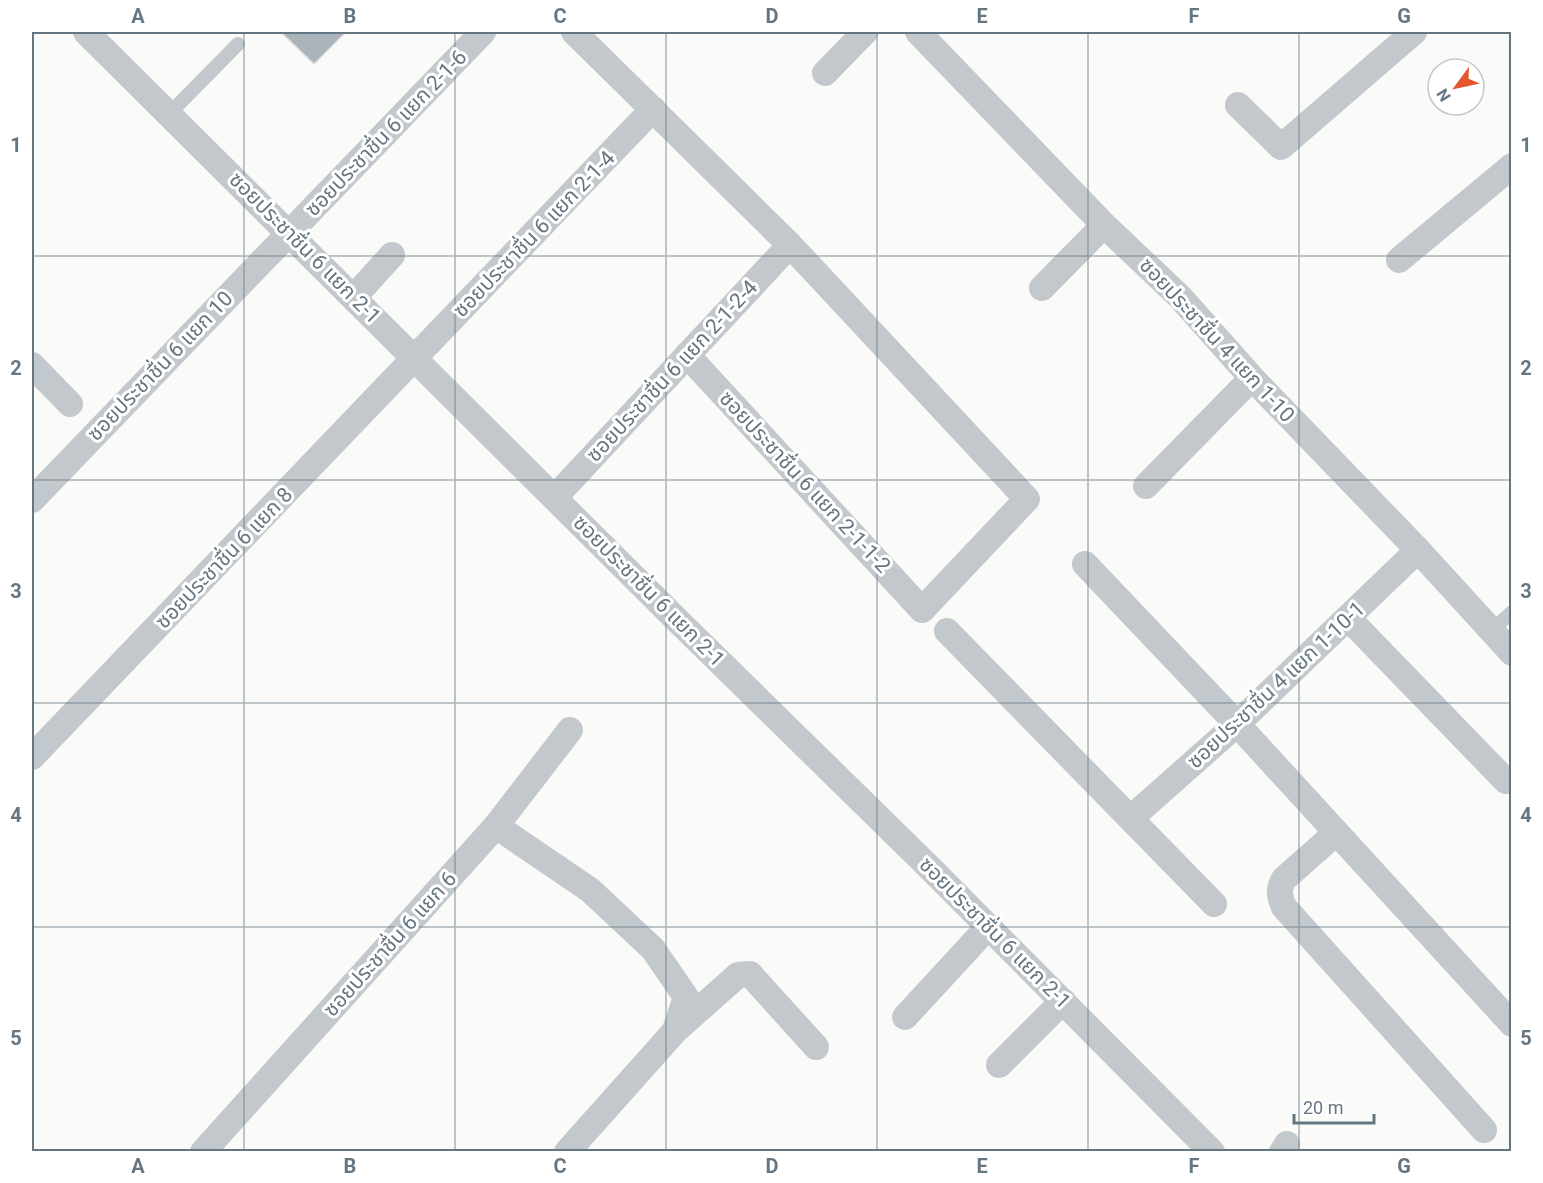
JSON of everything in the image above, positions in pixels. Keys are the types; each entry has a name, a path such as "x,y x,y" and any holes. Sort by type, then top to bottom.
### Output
{"street":[{"name":"ซอยประชาชื่น 6 แยก 2-1","path":"86,32 1063,1001 1212,1152"},
{"name":"ซอยประชาชื่น 6 แยก 2-1-6","path":"290,234 483,32"},
{"path":"574,32 789,245"},
{"path":"825,73 865,32"},
{"name":"ซอยประชาชื่น 4 แยก 1-10","path":"918,32 1104,225 1180,297 1252,378 1419,550 1512,653"},
{"path":"1238,105 1281,147 1414,32"},
{"name":"ซอยประชาชื่น 6 แยก 2-1-4","path":"416,358 653,109"},
{"path":"1399,260 1512,166"},
{"path":"1042,288 1104,225"},
{"name":"ซอยประชาชื่น 6 แยก 10","path":"32,500 228,294 290,234"},
{"name":"ซอยประชาชื่น 6 แยก 2-1-2-4","path":"555,497 789,245"},
{"name":"ซอยประชาชื่น 6 แยก 2-1-1-2","path":"687,355 922,610 1027,499 789,245"},
{"path":"354,297 392,255"},
{"name":"ซอยประชาชื่น 6 แยก 8","path":"32,757 416,358"},
{"path":"32,365 70,404"},
{"path":"1146,486 1252,378"},
{"name":"ซอยประชาชื่น 4 แยก 1-10-1","path":"1131,818 1237,724 1419,550"},
{"path":"1085,564 1237,724 1512,1024"},
{"path":"1348,618 1506,781"},
{"path":"946,631 1214,904"},
{"name":"ซอยประชาชื่น 6 แยก 6","path":"202,1152 496,826 570,730"},
{"path":"496,826 590,890 653,949 686,997 675,1030"},
{"path":"1336,833 1284,879 1279,888 1284,907 1484,1130"},
{"path":"905,1017 988,927"},
{"path":"567,1152 675,1030 738,975 750,974 816,1047"},
{"path":"999,1065 1063,1001"}],"lane":[{"path":"169,114 238,44"},
{"path":"1491,631 1512,612"}],"building":[{"path":"281,32 346,32 314,64"}]}
